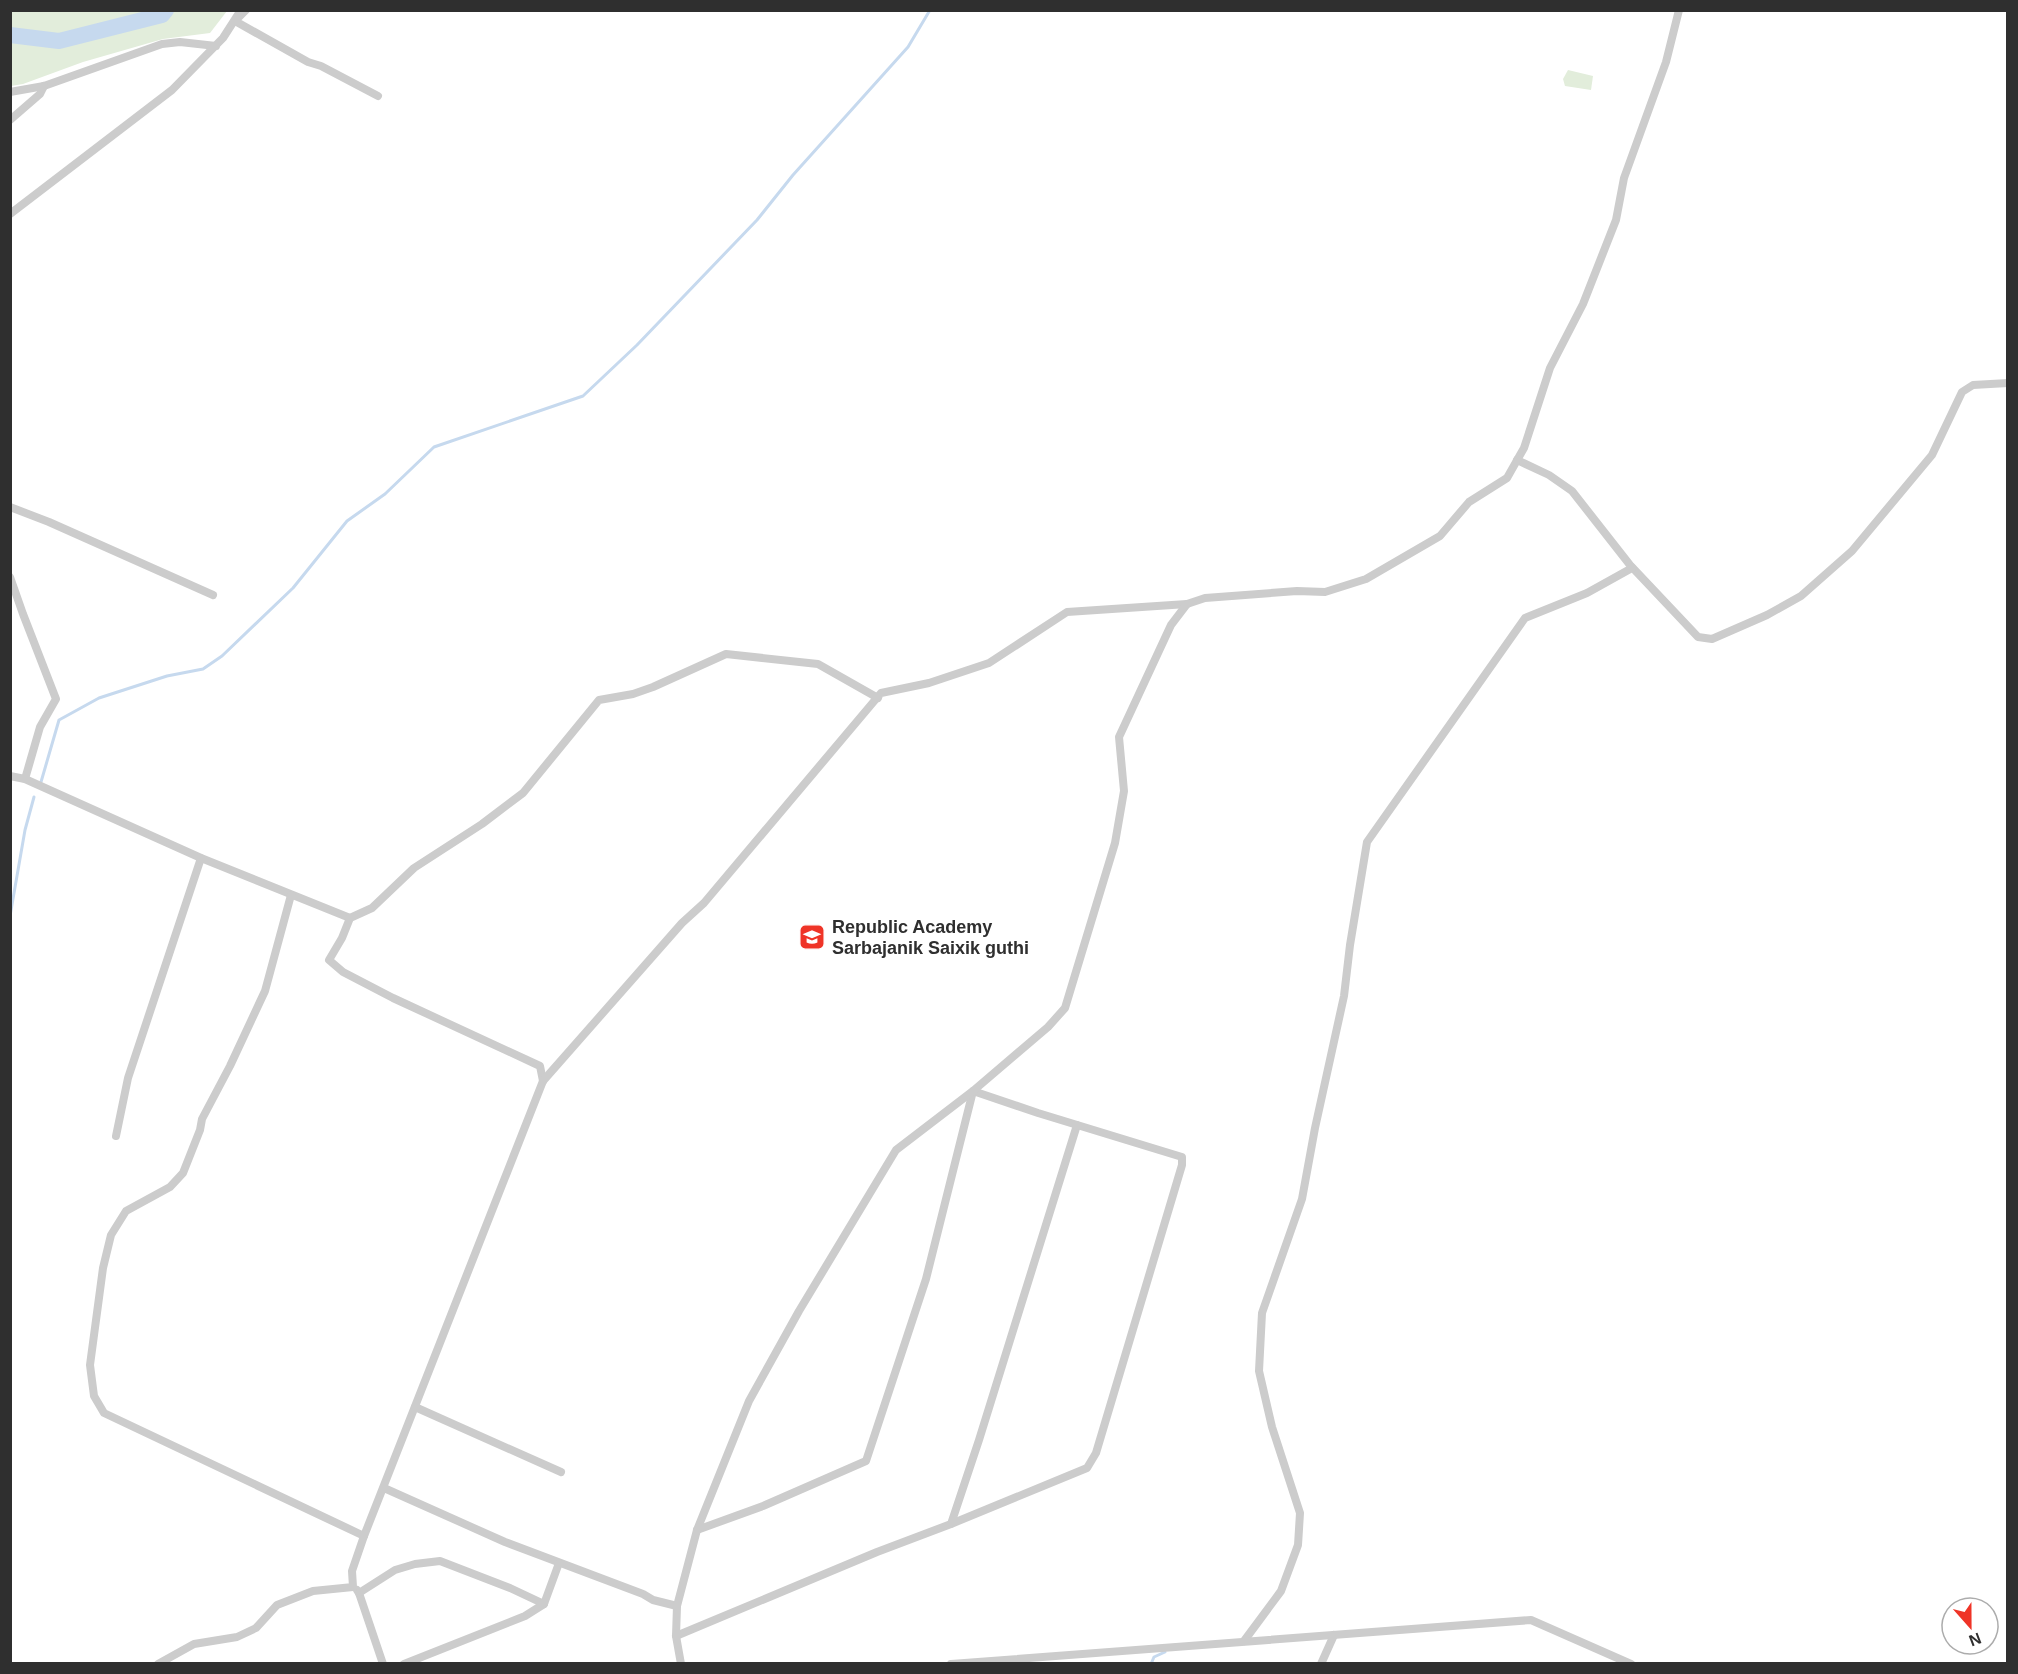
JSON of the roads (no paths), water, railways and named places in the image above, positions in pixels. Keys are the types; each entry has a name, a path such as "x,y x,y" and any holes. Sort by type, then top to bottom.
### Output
{"street":[{"path":"10,214 172,90 224,38 241,10"},
{"path":"235,21 246,10"},
{"path":"384,1664 356,1590 352,1571 543,1080 682,923 704,903 881,693 929,683 989,663 1067,612 1187,604 1205,598 1297,591 1325,592 1366,579 1440,536 1469,502 1507,478 1524,448 1550,368 1583,304 1616,220 1624,178 1666,62 1679,10"},
{"path":"235,21 308,62 321,66 378,96"},
{"path":"10,92 44,86 162,44 180,42 216,46"},
{"path":"10,120 40,94 44,86"},
{"path":"1517,460 1549,475 1572,490 1632,568 1698,638 1712,639 1767,615 1801,596 1852,551 1932,455 1962,392 1973,385 2007,383"},
{"path":"10,507 49,522 213,596"},
{"path":"1244,1641 1281,1591 1298,1545 1300,1513 1272,1427 1259,1371 1262,1313 1302,1199 1344,996 1367,842 1525,618 1587,593 1632,568"},
{"path":"10,576 56,699 40,727 25,779"},
{"path":"681,1664 676,1636 677,1606 697,1530 749,1401 799,1311 896,1150 973,1091 1048,1027 1065,1008 1115,843 1124,791 1119,737 1171,625 1187,604"},
{"path":"543,1080 540,1066 393,998 343,972 329,960 350,918 372,908 414,868 523,794 599,700 633,694 726,654 818,664 878,698"},
{"path":"10,776 25,779 201,858 350,918"},
{"path":"116,1136 128,1078 201,858"},
{"path":"291,895 265,991 202,1119 183,1173 170,1187 126,1211 111,1235 103,1268 90,1365 94,1396 104,1413 364,1536"},
{"path":"676,1636 1087,1468 1092,1463 1183,1161 1182,1157 973,1091"},
{"path":"697,1530 763,1506 866,1461 926,1279 973,1091"},
{"path":"951,1524 1077,1125"},
{"path":"415,1407 561,1472"},
{"path":"384,1488 505,1542 643,1594 653,1600 677,1606"},
{"path":"158,1664 194,1644 237,1637 256,1628 277,1605 286,1601 313,1591 356,1590 395,1570 415,1564 440,1561 544,1604"},
{"path":"404,1664 525,1616 544,1604 559,1563"},
{"path":"951,1664 1531,1620 1631,1664"},
{"path":"1321,1664 1334,1635"}],"waterway":[{"path":"10,35 59,41 162,15 166,10"},
{"path":"41,782 59,720 99,698 167,676 203,669 222,656 293,588 347,521 385,494 434,447 583,396 637,345 757,220 793,175 908,47 930,10"},
{"path":"10,916 25,830 34,797"},
{"path":"1151,1664 1154,1657 1165,1652"}],"place":[{"name":"Republic Academy Sarbajanik Saixik guthi","path":"812,937"}]}
